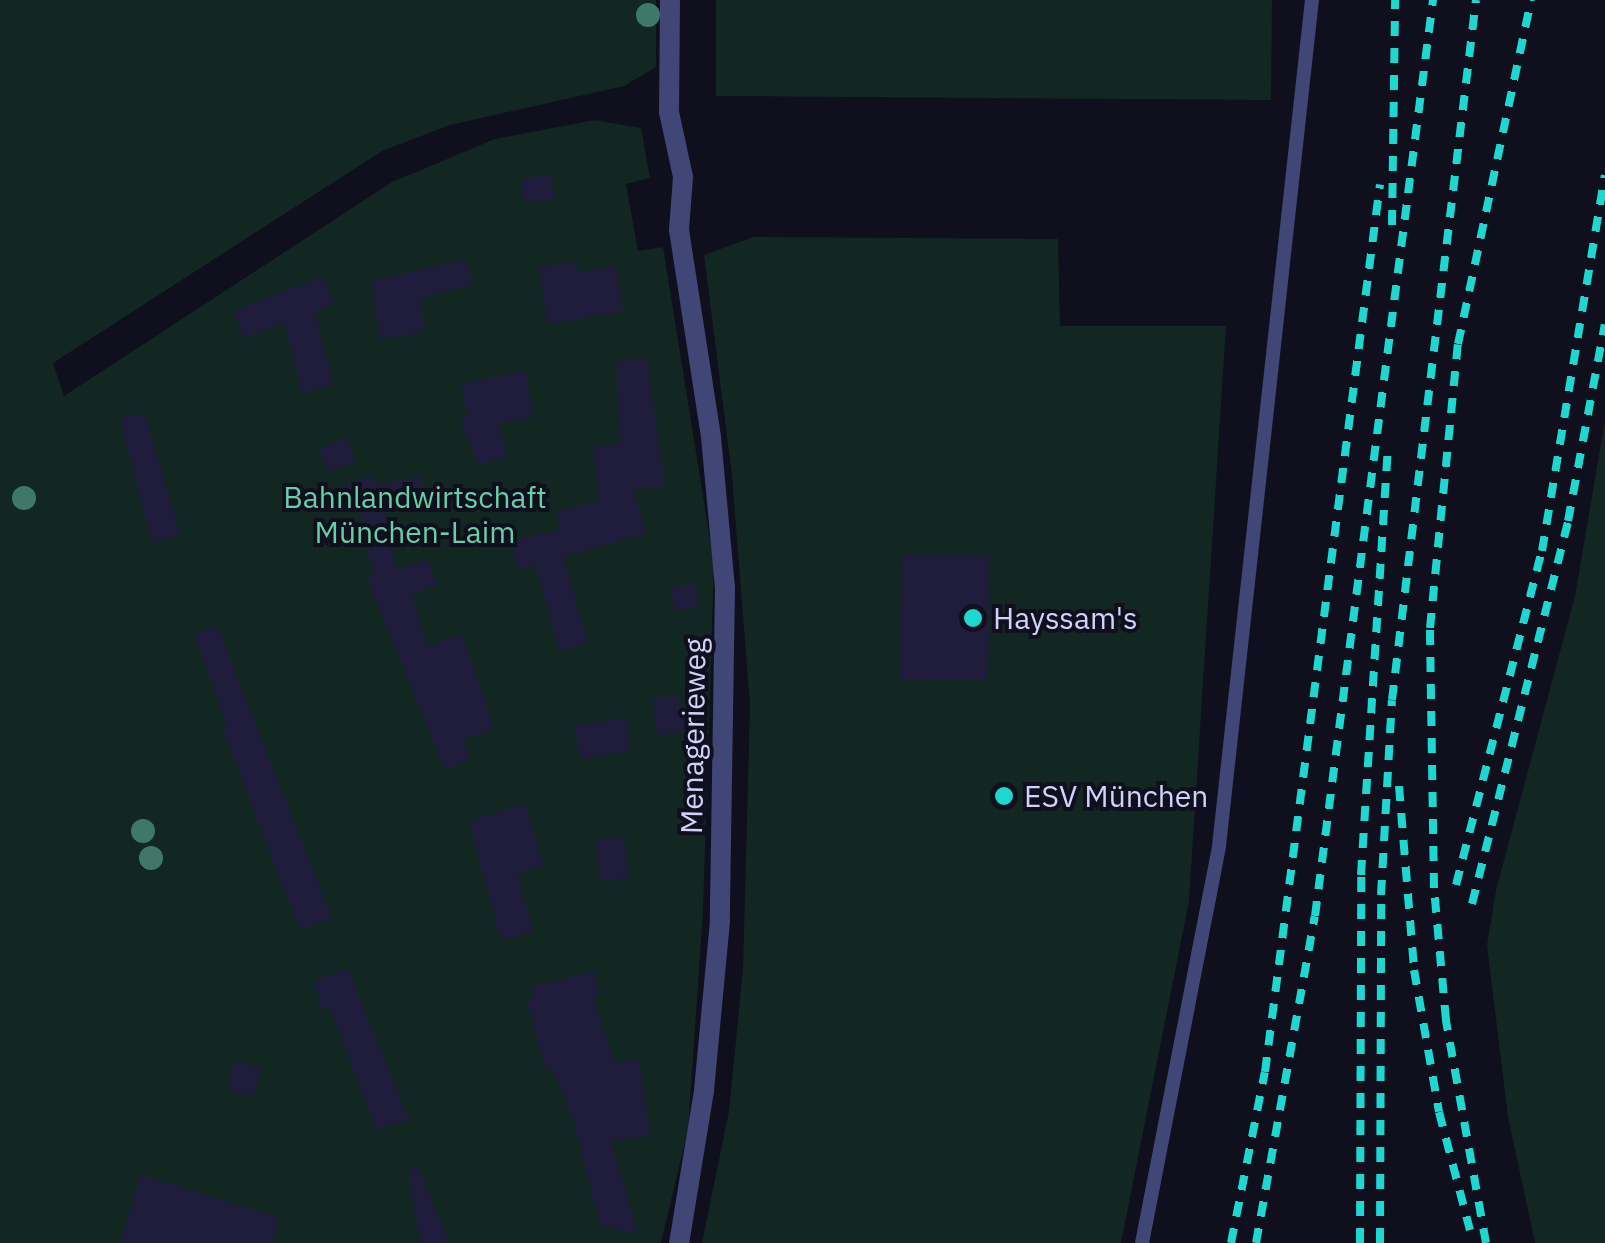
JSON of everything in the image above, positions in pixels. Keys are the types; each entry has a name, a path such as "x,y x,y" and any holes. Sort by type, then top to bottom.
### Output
{"street":[{"name":"Menagerieweg","path":"670,0 670,112 683,178 679,230 711,436 726,587 720,921 704,1091 680,1243"}],"lane":[{"path":"1142,1243 1219,846 1312,0"}],"green space":[{"name":"Bahnlandwirtschaft München-Laim","path":"0,0 656,0 656,67 624,86 450,125 382,151 53,363 64,396 392,182 495,139 595,120 641,128 650,178 626,184 638,251 663,247 714,564 703,912 688,1129 661,1243 0,1243"},
{"path":"716,0 1272,0 1271,100 716,96"},
{"name":"ESV München","path":"753,237 1058,239 1060,326 1226,326 1189,901 1121,1243 702,1243 729,1111 743,969 750,705 732,476 704,255"},
{"path":"1605,420 1605,1243 1535,1243 1508,1117 1487,945 1496,890 1575,596"}],"building":[{"path":"551,174 555,199 524,203 521,179"},
{"path":"466,259 473,284 420,299 425,332 380,339 371,281"},
{"path":"576,261 578,273 616,266 623,312 549,324 538,268"},
{"path":"323,277 334,304 315,311 333,385 302,393 284,323 244,338 233,311"},
{"path":"647,357 665,486 634,490 646,534 563,557 588,643 559,651 535,565 518,569 511,542 561,529 556,511 599,501 593,447 620,444 616,362"},
{"path":"525,370 533,417 499,423 507,457 478,465 460,419 468,417 461,384"},
{"path":"145,414 180,535 152,543 120,419"},
{"path":"347,438 355,462 327,472 319,449"},
{"path":"369,476 379,485 421,476 426,500 384,510 397,570 428,559 437,585 412,594 427,647 461,634 493,730 462,739 470,760 445,770 367,578 373,576 360,510 352,512 343,485"},
{"path":"901,555 990,556 988,680 900,679"},
{"path":"695,583 699,607 675,611 670,588"},
{"path":"217,626 332,919 300,930 222,728 227,726 195,634"},
{"path":"678,694 685,731 658,736 652,699"},
{"path":"626,718 630,751 580,759 574,726"},
{"path":"525,804 544,866 517,873 533,932 501,940 469,821"},
{"path":"624,836 629,877 600,881 595,840"},
{"path":"348,969 409,1120 376,1130 330,1007 323,1010 313,981"},
{"path":"594,971 600,995 593,997 614,1062 639,1058 650,1136 611,1141 638,1234 600,1226 574,1122 553,1069 546,1071 527,1000 533,998 530,987"},
{"path":"235,1061 261,1068 253,1097 227,1089"},
{"path":"418,1167 449,1243 420,1243 408,1170"},
{"path":"141,1175 280,1218 272,1243 120,1243"}],"railway":[{"path":"1392,225 1395,0"},
{"path":"1256,1243 1315,916 1433,0"},
{"path":"1380,1243 1381,895 1392,700 1476,0"},
{"path":"1486,1243 1446,1020 1434,888 1430,628 1458,344 1531,0"},
{"path":"1456,885 1542,551 1605,175"},
{"path":"1231,1243 1265,1072 1380,184"},
{"path":"1472,904 1568,521 1605,324"},
{"path":"1360,1243 1361,875 1388,450"},
{"path":"1399,786 1414,970 1439,1112 1470,1230"}],"place":[{"name":"Hayssam's","path":"973,618"},
{"name":"ESV München","path":"1004,796"}]}
